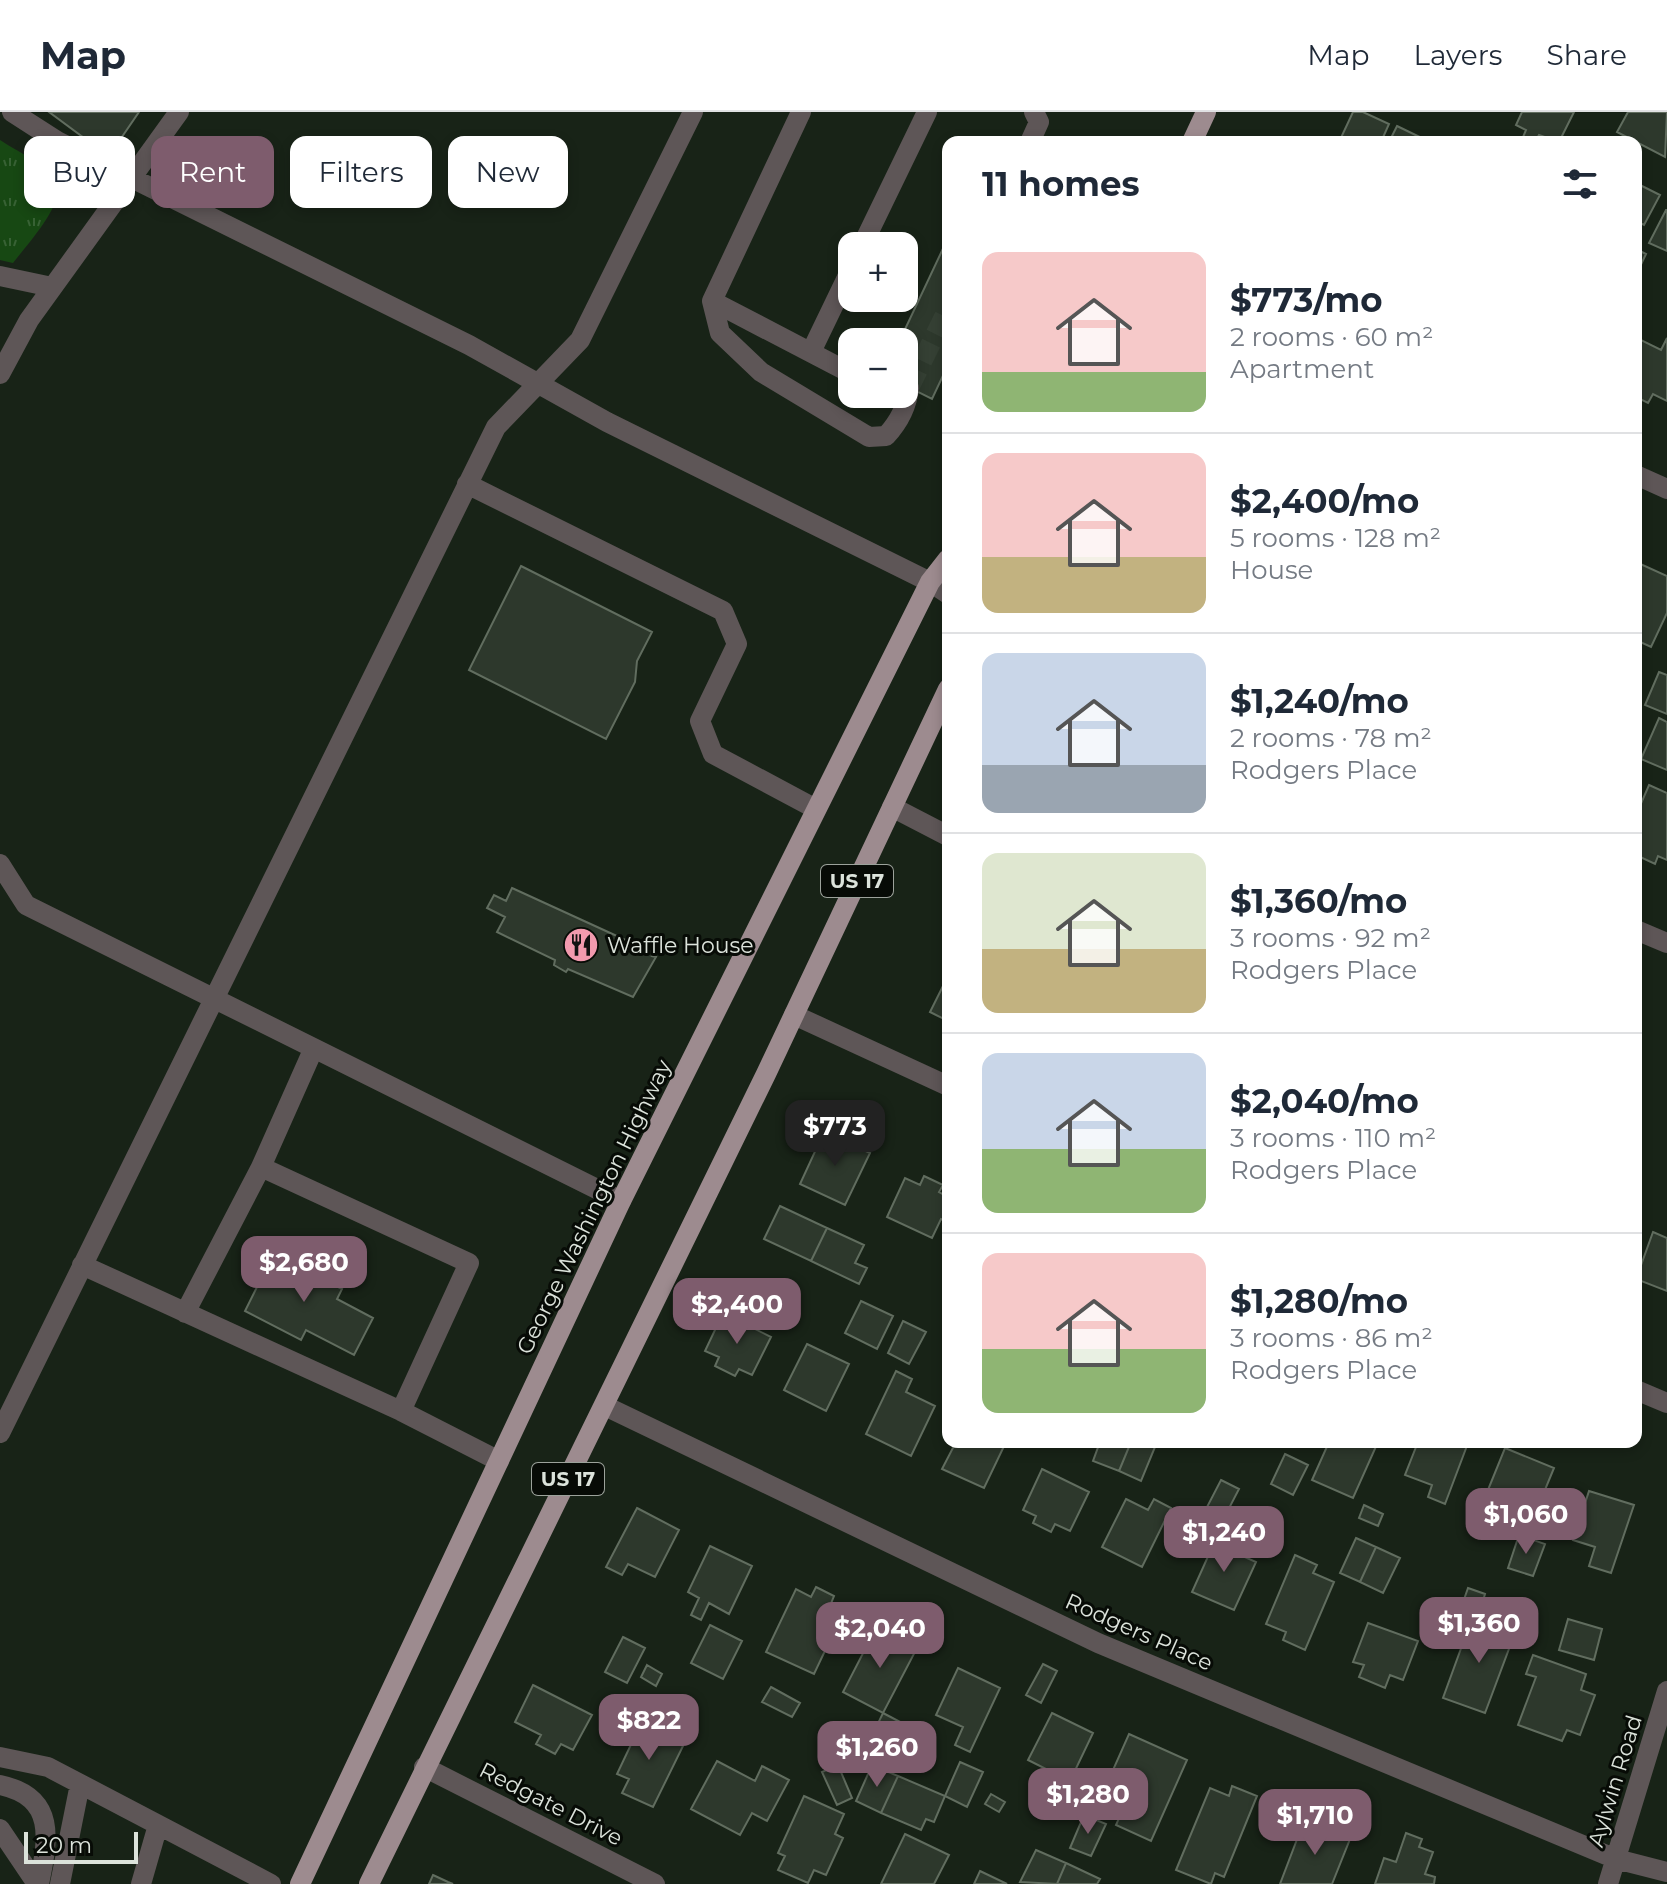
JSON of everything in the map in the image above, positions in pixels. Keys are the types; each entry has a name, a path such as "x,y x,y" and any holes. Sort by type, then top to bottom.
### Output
{"main road":[{"path":"1195,136 1206,112"},
{"name":"George Washington Highway","path":"300,1884 621,1201 930,582 942,567"},
{"name":"US 17","path":"369,1884 424,1767 605,1406 942,702"}],"street":[{"path":"12,112 49,136"},
{"path":"135,176 179,112"},
{"path":"0,1433 496,427 580,340 693,112"},
{"path":"801,112 712,301 720,333 761,372 869,437 886,436 897,408"},
{"path":"869,232 927,112"},
{"path":"1033,136 1039,122 1034,112"},
{"path":"135,180 469,345 607,422 942,590"},
{"path":"0,374 29,320 111,208"},
{"path":"0,276 52,287"},
{"path":"811,352 838,296"},
{"path":"712,301 838,366"},
{"path":"1642,478 1667,489"},
{"path":"467,484 723,611 737,644 700,721 713,754 816,809"},
{"path":"892,807 942,833"},
{"path":"0,864 26,905 621,1201"},
{"path":"1642,933 1667,943"},
{"path":"794,1015 942,1083"},
{"path":"185,1313 261,1167 313,1050"},
{"path":"261,1167 469,1263 401,1411"},
{"path":"82,1265 401,1411 499,1461"},
{"path":"1642,1393 1667,1403"},
{"name":"Rodgers Place","path":"605,1406 1098,1643 1616,1859 1667,1872"},
{"name":"Aylwin Road","path":"1608,1884 1667,1691"},
{"path":"0,1757 48,1767 271,1884"},
{"name":"Redgate Drive","path":"424,1767 655,1884"},
{"path":"60,1884 80,1784"},
{"path":"0,1785 36,1803 46,1820 46,1850 38,1884"},
{"path":"141,1884 158,1825"},
{"path":"0,1829 38,1884"}],"green space":[{"path":"0,140 24,154 24,208 52,208 13,263 0,260"}],"building":[{"path":"49,112 139,112 123,136 81,136"},
{"path":"1353,112 1363,112 1389,124 1384,136 1342,136"},
{"path":"1522,112 1574,112 1562,136 1524,136 1526,130 1516,125"},
{"path":"1628,112 1667,112 1665,157 1642,145 1642,136 1625,136 1617,132"},
{"path":"1397,126 1418,136 1392,136"},
{"path":"1642,186 1660,195 1642,224"},
{"path":"1667,210 1667,251 1649,243"},
{"path":"942,251 942,378 932,399 918,392 918,328 906,328 913,312 918,312 918,302"},
{"path":"1667,338 1667,401 1653,394 1648,403 1642,400 1642,340 1661,350"},
{"path":"1642,565 1667,576 1667,613 1651,647 1642,643"},
{"path":"521,566 652,632 637,661 635,682 606,739 469,670"},
{"path":"1659,672 1667,675 1667,714 1645,705"},
{"path":"1659,718 1667,722 1667,770 1642,757"},
{"path":"1649,785 1667,793 1667,860 1658,856 1655,864 1642,858 1642,801"},
{"name":"Waffle House","path":"512,888 654,953 652,956 656,957 633,997 568,969 566,972 554,965 555,960 497,932 505,917 487,908 494,895 506,901"},
{"path":"942,988 942,1018 930,1012"},
{"path":"824,1132 870,1153 845,1205 800,1184"},
{"path":"924,1176 942,1185 939,1192 942,1194 942,1219 932,1238 887,1217 905,1178 920,1185"},
{"path":"780,1206 827,1228 811,1261 764,1239"},
{"path":"827,1228 864,1245 855,1263 867,1268 859,1284 811,1261"},
{"path":"1653,1232 1667,1238 1667,1291 1642,1281 1642,1262"},
{"path":"263,1248 342,1289 337,1299 373,1318 354,1355 306,1330 301,1340 245,1311 258,1285 247,1280"},
{"path":"861,1301 893,1316 877,1349 845,1333"},
{"path":"723,1313 771,1337 752,1375 739,1369 735,1376 715,1366 719,1357 705,1351"},
{"path":"903,1321 926,1332 909,1364 888,1353"},
{"path":"807,1344 849,1364 826,1411 784,1390"},
{"path":"896,1371 912,1379 906,1392 935,1406 911,1456 866,1434"},
{"path":"953,1448 1003,1448 984,1488 942,1469"},
{"path":"1098,1448 1129,1448 1119,1471 1093,1461"},
{"path":"1129,1448 1155,1448 1141,1481 1119,1471"},
{"path":"1326,1448 1375,1448 1353,1498 1312,1480"},
{"path":"1416,1448 1466,1448 1445,1504 1428,1497 1432,1485 1405,1475"},
{"path":"1505,1448 1554,1468 1528,1531 1479,1512"},
{"path":"1285,1454 1308,1465 1293,1495 1271,1484"},
{"path":"1042,1469 1089,1492 1070,1531 1055,1524 1051,1532 1033,1523 1036,1516 1023,1510"},
{"path":"1221,1480 1239,1489 1224,1518 1206,1509"},
{"path":"1589,1491 1634,1505 1611,1573 1589,1566 1595,1547 1573,1540"},
{"path":"1126,1499 1148,1510 1154,1499 1171,1508 1142,1567 1102,1547"},
{"path":"1364,1505 1383,1514 1378,1526 1359,1518"},
{"path":"637,1508 679,1530 655,1577 628,1564 622,1575 606,1567"},
{"path":"1219,1532 1234,1538 1229,1550 1256,1562 1234,1610 1192,1592"},
{"path":"1519,1535 1545,1544 1533,1576 1508,1568"},
{"path":"1356,1538 1376,1547 1360,1582 1340,1573"},
{"path":"710,1546 752,1566 729,1614 709,1603 701,1620 691,1615 699,1598 688,1592"},
{"path":"1376,1547 1400,1558 1383,1593 1360,1582"},
{"path":"1295,1555 1317,1565 1313,1573 1334,1582 1305,1650 1283,1640 1286,1632 1266,1624"},
{"path":"816,1587 834,1596 830,1606 843,1612 839,1621 849,1626 842,1640 832,1636 814,1674 766,1652 796,1589 811,1597"},
{"path":"1468,1588 1485,1594 1479,1614 1461,1608"},
{"path":"1568,1619 1602,1629 1594,1660 1559,1650"},
{"path":"1471,1621 1488,1628 1491,1621 1516,1630 1485,1713 1443,1698"},
{"path":"1368,1623 1418,1641 1403,1680 1390,1675 1385,1688 1359,1677 1364,1665 1353,1662"},
{"path":"710,1625 742,1641 723,1679 691,1663"},
{"path":"876,1628 917,1648 883,1713 843,1692"},
{"path":"623,1637 645,1648 627,1683 605,1672"},
{"path":"1533,1655 1586,1674 1581,1690 1595,1695 1580,1735 1567,1730 1562,1741 1518,1725 1536,1677 1526,1674"},
{"path":"1043,1664 1057,1671 1041,1703 1026,1695"},
{"path":"647,1665 662,1674 656,1686 641,1677"},
{"path":"958,1668 1000,1688 970,1752 955,1745 963,1727 936,1715"},
{"path":"533,1685 592,1715 573,1750 561,1744 555,1754 536,1744 541,1735 515,1722"},
{"path":"771,1687 800,1703 792,1717 762,1702"},
{"path":"883,1713 904,1724 888,1757 867,1746"},
{"path":"1052,1713 1093,1733 1070,1781 1028,1760"},
{"path":"645,1715 667,1726 662,1736 683,1746 653,1807 622,1793 629,1779 617,1774"},
{"path":"1129,1734 1187,1760 1151,1841 1116,1825 1120,1816 1097,1806"},
{"path":"717,1761 755,1781 762,1766 789,1780 767,1821 752,1813 740,1835 691,1809"},
{"path":"960,1762 983,1772 967,1807 945,1796"},
{"path":"838,1765 852,1798 837,1805 822,1772"},
{"path":"872,1765 898,1776 881,1813 856,1801"},
{"path":"898,1776 945,1796 934,1822 926,1819 921,1830 881,1813"},
{"path":"1232,1786 1257,1796 1224,1877 1215,1873 1211,1884 1176,1870 1210,1788 1229,1796"},
{"path":"991,1794 1005,1802 999,1812 985,1804"},
{"path":"804,1796 844,1814 835,1834 843,1838 826,1875 814,1870 808,1883 778,1870 785,1856 778,1853"},
{"path":"1084,1815 1106,1824 1091,1856 1070,1848"},
{"path":"1304,1821 1350,1839 1332,1884 1280,1884"},
{"path":"1406,1833 1422,1839 1419,1847 1433,1852 1425,1874 1435,1877 1434,1884 1375,1884 1384,1858 1396,1862"},
{"path":"905,1834 949,1855 934,1884 881,1884"},
{"path":"1036,1850 1066,1863 1057,1884 1020,1882"},
{"path":"1066,1863 1100,1879 1097,1884 1057,1884"},
{"path":"980,1871 1007,1884 974,1884"},
{"path":"433,1875 448,1882 453,1884 429,1884"}],"tunnel":[{"path":"918,370 942,321"}],"place":[{"name":"Waffle House","path":"581,945"}]}
